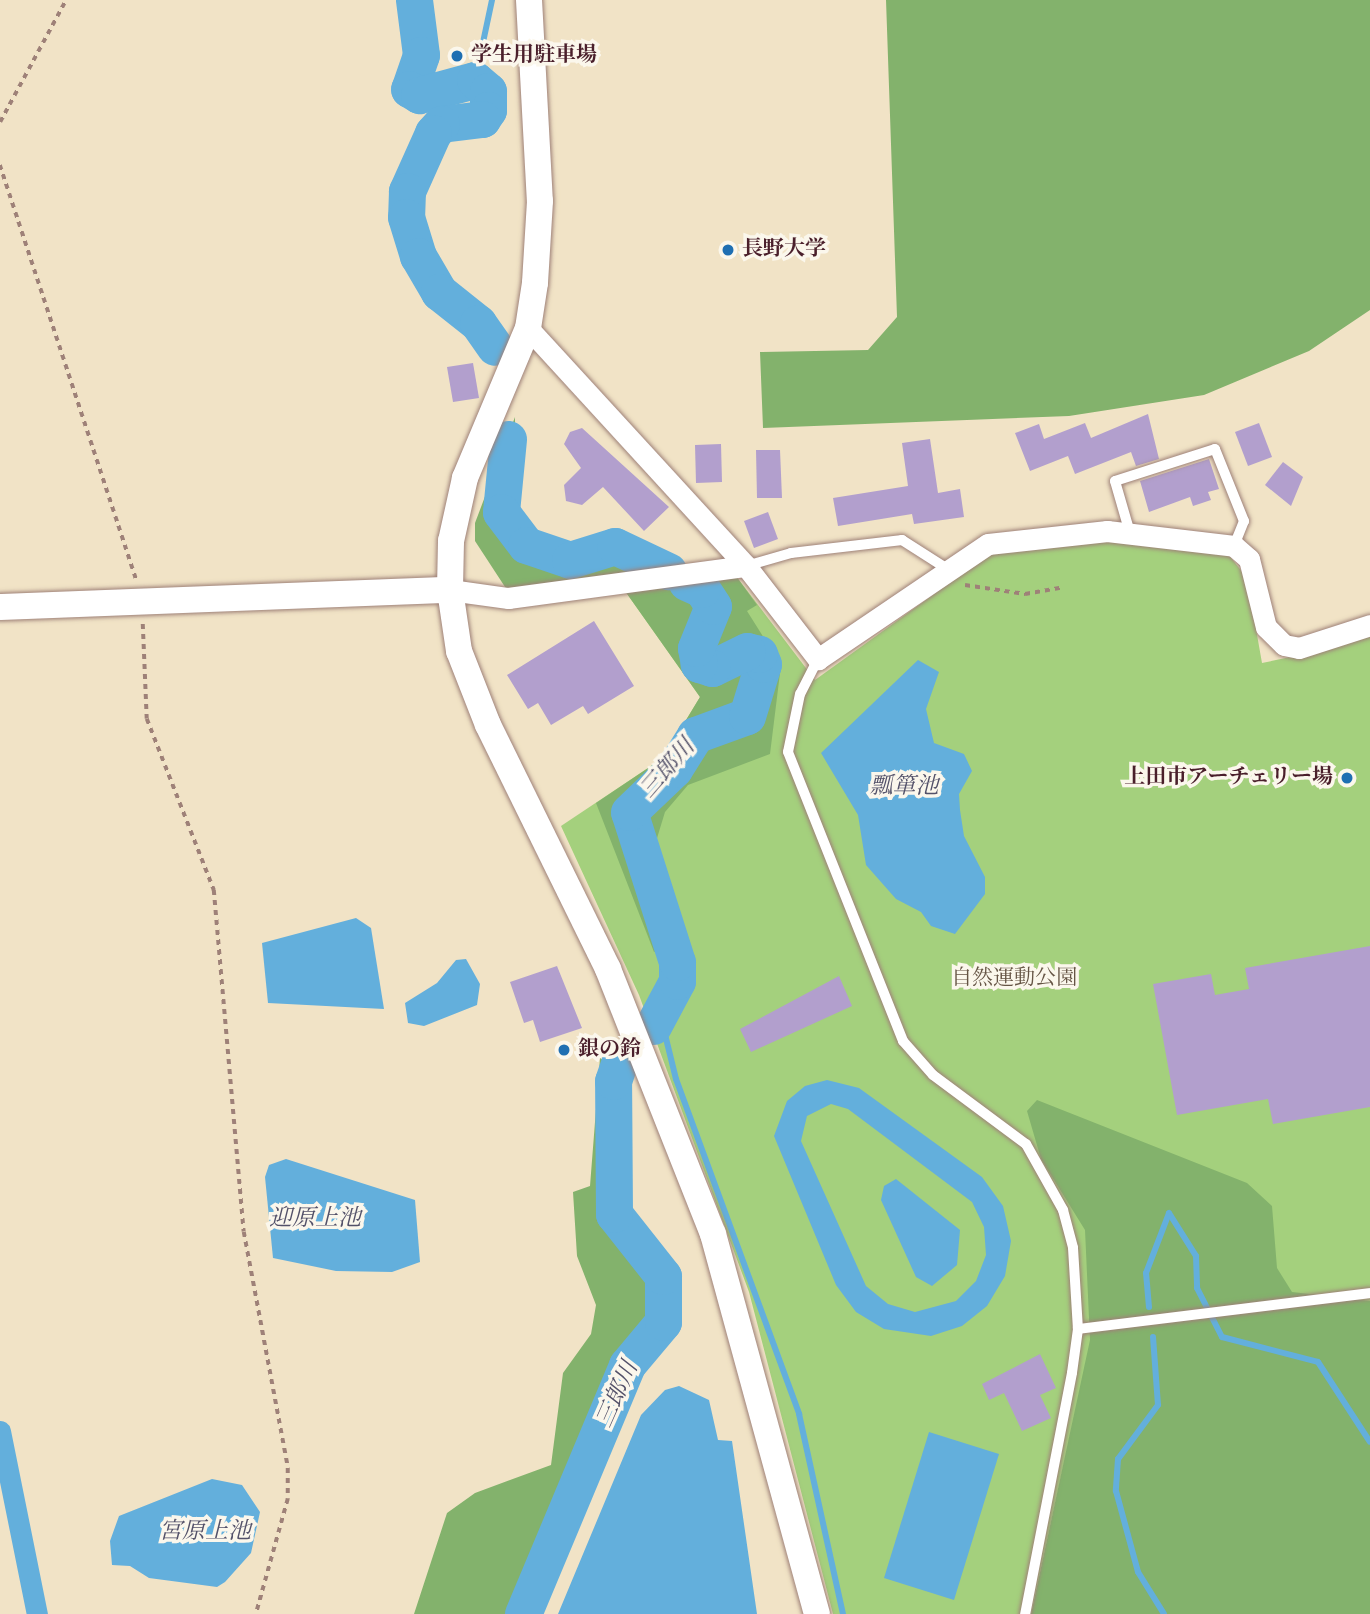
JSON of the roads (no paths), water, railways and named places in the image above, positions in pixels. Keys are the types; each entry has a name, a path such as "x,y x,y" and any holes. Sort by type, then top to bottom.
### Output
{"street":[{"path":"529,0 540,201 527,328 465,478 450,590 459,651 488,725 608,969 713,1234 817,1614"},
{"path":"527,328 746,566 818,659 946,568 1007,539 1130,533 1234,546 1249,559 1266,627 1284,645 1299,648 1370,625"},
{"path":"0,607 450,590 508,598 746,566"}],"lane":[{"path":"1130,533 1115,481 1215,449 1244,520 1234,546"},
{"path":"746,566 791,553 902,540 946,568"},
{"path":"818,659 789,731 792,767 903,1041 916,1060 1026,1144 1040,1162 1073,1248 1078,1329 1025,1614"},
{"path":"1078,1329 1370,1293"}],"water":[{"name":"瓢箪池","path":"918,660 939,672 926,709 934,743 964,754 972,771 959,794 960,810 964,836 985,877 985,894 955,934 931,926 921,912 896,899 866,865 858,815 821,753"},
{"path":"356,918 371,928 384,1009 268,1003 262,943"},
{"path":"466,959 480,984 477,1005 424,1026 408,1023 405,1003 437,983 456,960"},
{"path":"827,1080 859,1088 982,1177 1003,1206 1011,1241 1005,1276 987,1306 962,1326 931,1336 884,1329 856,1312 836,1285 774,1136 787,1101 805,1086","holes":["831,1104 848,1109 972,1202 984,1227 986,1255 976,1281 956,1301 915,1312 888,1304 866,1286 801,1141 807,1116"]},
{"name":"迎原上池","path":"286,1159 415,1200 420,1262 392,1272 336,1271 273,1258 265,1177 269,1165"},
{"path":"896,1179 960,1230 957,1265 932,1286 916,1277 881,1200 884,1186"},
{"path":"679,1386 709,1400 718,1440 732,1441 757,1614 558,1614 641,1415 665,1390"},
{"path":"929,1432 999,1454 954,1600 884,1578"},
{"name":"宮原上池","path":"212,1479 242,1485 260,1512 251,1553 225,1582 217,1587 149,1578 130,1566 112,1565 110,1541 119,1516"}],"waterway":[{"name":"三郎川","path":"414,0 421,55 409,89 419,95 475,80 488,91 488,110 482,119 441,124 433,133 407,191 406,217 418,256 439,292 478,323 495,347"},
{"path":"475,80 492,0"},
{"name":"三郎川","path":"508,439 501,512 526,545 570,560 615,546 668,571"},
{"name":"三郎川","path":"653,1026 677,981 677,962 629,812 674,769 695,735 747,716 763,664 759,654 747,651 712,668 699,664 696,648 713,606 702,589 686,582"},
{"path":"660,1014 676,1079 799,1414 843,1614"},
{"name":"三郎川","path":"523,1614 627,1365 663,1322 663,1276 614,1214 613,1081 619,1064"},
{"path":"1169,1213 1196,1256 1197,1288 1222,1337 1318,1362 1370,1442"},
{"path":"1149,1307 1146,1273 1169,1213"},
{"path":"1153,1337 1158,1405 1118,1459 1116,1491 1138,1572 1164,1614"},
{"path":"0,1431 37,1614"}],"place":[{"name":"学生用駐車場","path":"457,56"},
{"name":"長野大学","path":"728,250"},
{"name":"上田市アーチェリー場","path":"1347,778"},
{"name":"銀の鈴","path":"564,1050"}],"park label":[{"name":"自然運動公園","path":"1014,979"}]}
